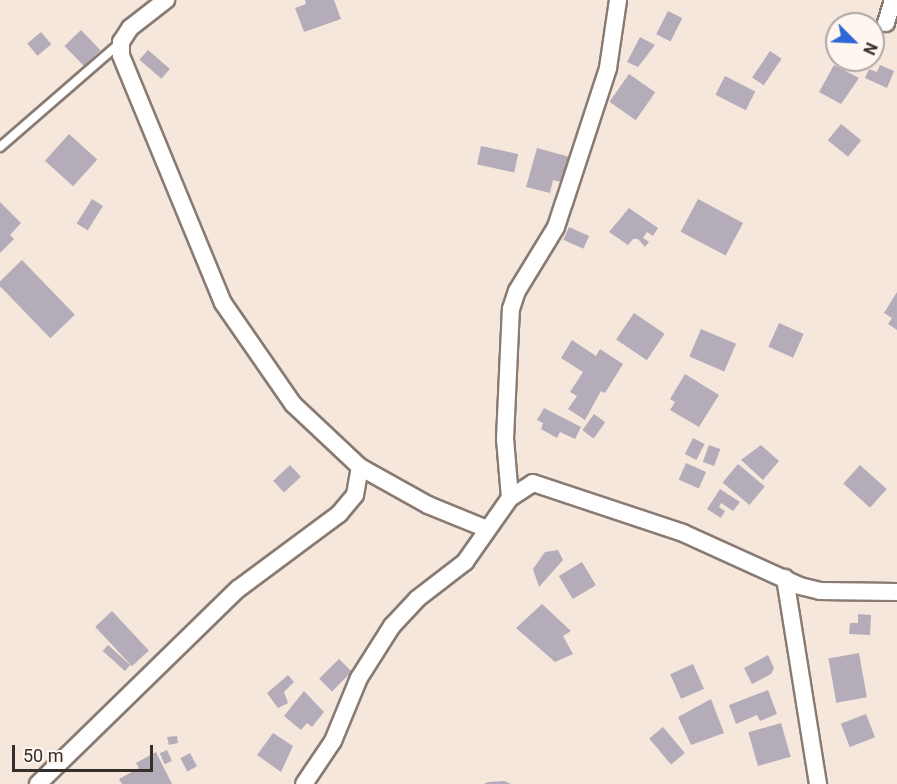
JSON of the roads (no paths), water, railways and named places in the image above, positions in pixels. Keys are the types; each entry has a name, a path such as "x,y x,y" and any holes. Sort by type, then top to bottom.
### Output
{"street":[{"path":"166,0 130,28 121,42 121,55 223,303 293,404 360,467 428,505 487,529"},
{"path":"510,498 505,439 511,309 517,291 556,227 608,68 618,0"},
{"path":"886,23 893,0"},
{"path":"38,784 237,589 339,514 355,495 360,467"},
{"path":"304,784 333,741 373,652 417,599 465,562 510,498 526,486 542,483 683,533 820,591 893,589"},
{"path":"785,578 818,784"}],"lane":[{"path":"0,147 121,42"}]}
